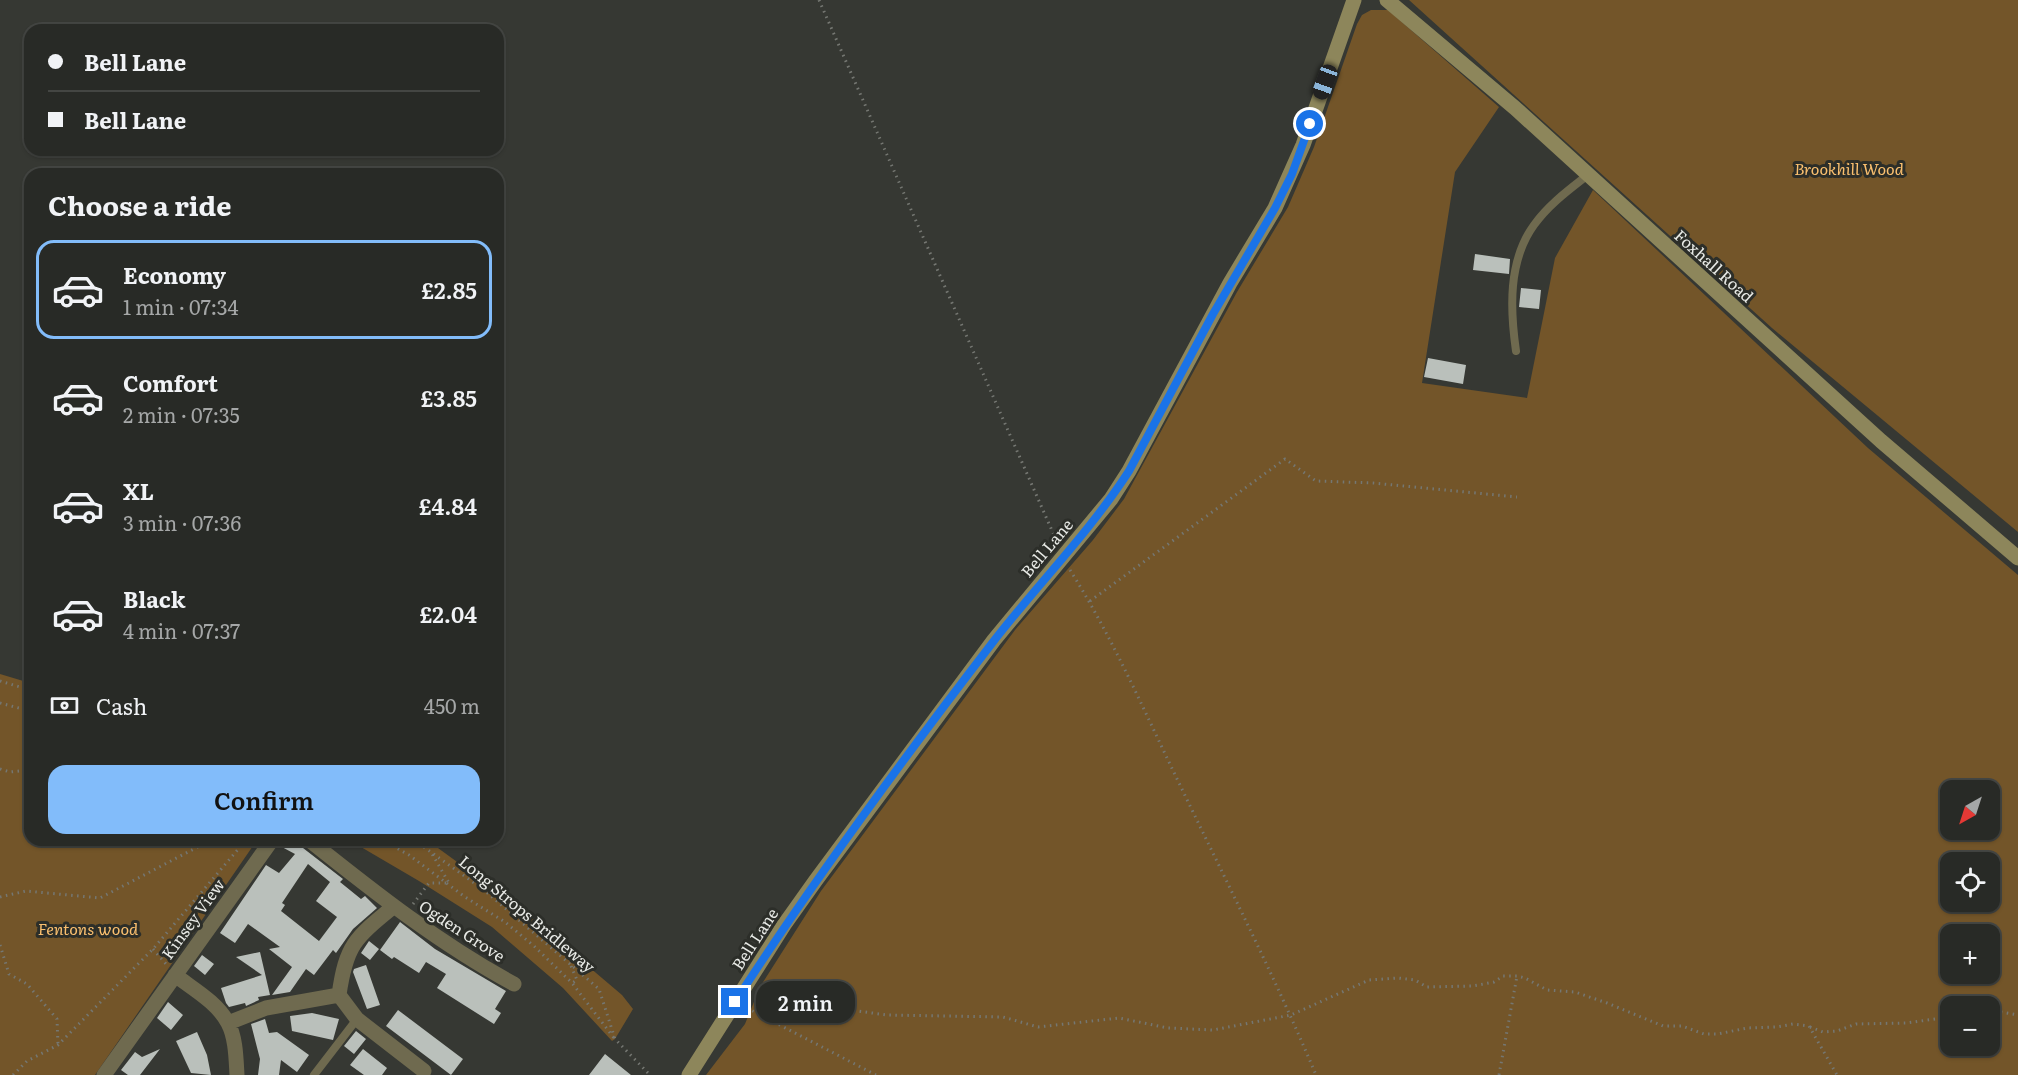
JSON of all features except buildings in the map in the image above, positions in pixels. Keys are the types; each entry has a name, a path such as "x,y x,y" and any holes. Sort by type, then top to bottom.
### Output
{"street":[{"name":"Bell Lane","path":"689,1075 816,880 994,640 1111,499 1129,471 1230,283 1275,208 1303,146 1354,0"},
{"name":"Foxhall Road","path":"1387,0 1515,108 1881,441 2018,558"},
{"name":"Kinsey View","path":"237,1075 234,1047 228,1023 216,1006 175,975 268,846"},
{"name":"Ogden Grove","path":"317,846 398,911 514,984"},
{"name":"Ogden Grove","path":"339,995 345,961 350,950 366,929 398,911"},
{"path":"104,1075 175,975"},
{"path":"228,1023 266,1008 339,995 357,1019 424,1071"}],"lane":[{"path":"1515,351 1512,322 1513,282 1522,248 1534,225 1556,200 1589,174"},
{"path":"314,1075 357,1019"}],"path":[{"path":"819,0 1063,558 1090,601 1291,1015 1316,1075"},
{"path":"1090,601 1285,459 1316,482 1373,483 1517,497"},
{"path":"0,681 24,688"},
{"path":"0,703 24,709"},
{"path":"0,769 10,772 24,771"},
{"path":"0,897 26,891 100,898 199,846"},
{"path":"13,1075 27,1061 58,1045 153,949 241,846"},
{"path":"393,846 505,922 534,946 572,983 615,1040"},
{"name":"Long Strops Bridleway","path":"424,846 484,890 599,989 615,1040 650,1075"},
{"path":"430,850 450,884"},
{"path":"398,911 429,883 450,884"},
{"path":"0,945 9,974 27,984 57,1019 58,1045"},
{"path":"153,949 175,975"},
{"path":"568,962 577,980 572,983"},
{"path":"876,1075 765,1017 782,1015 797,1009 850,1010 887,1016 1003,1017 1038,1027 1119,1018 1168,1028 1213,1030 1291,1015 1369,980 1398,978 1414,980 1427,987 1473,986 1494,982 1503,976 1516,976 1525,978 1547,990 1575,992 1663,1026 1682,1026 1704,1034 1793,1024 1809,1026 1822,1032 1837,1031 1856,1024 1906,1023 1940,1018"},
{"path":"1499,1075 1516,976"},
{"path":"2000,1012 2018,1015"},
{"path":"1809,1026 1837,1075"}],"green space":[{"name":"Brookhill Wood","path":"1409,0 2018,0 2018,532 1772,328"},
{"path":"1371,10 1388,10 1499,107 1455,172 1422,383 1527,398 1555,258 1593,190 1868,448 2018,575 2018,1075 706,1075 745,1024 760,987 821,891 1015,630 1093,540 1124,499 1237,292 1288,207 1314,147 1362,15"},
{"name":"Fentons wood","path":"0,674 24,681 24,846 253,846 95,1075 0,1075"},
{"path":"359,846 435,846 516,905 622,995 633,1009 615,1039 612,1041 563,988 492,927"}],"route":[{"path":"735,1002 816,880 994,640 1111,499 1154,426 1230,283 1275,208 1292,174 1310,124"}]}
